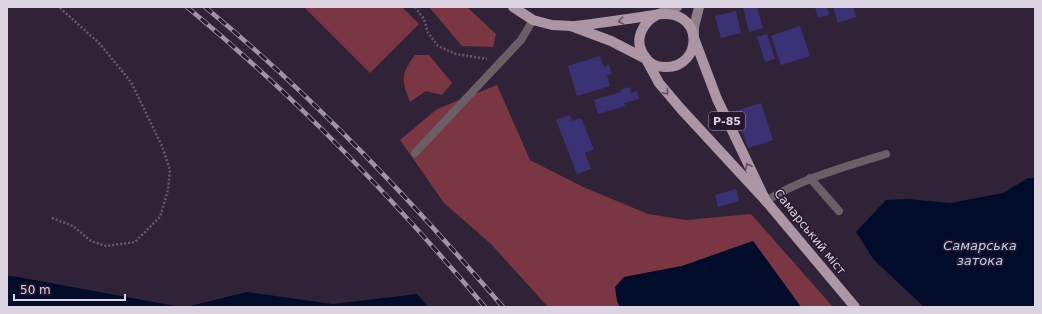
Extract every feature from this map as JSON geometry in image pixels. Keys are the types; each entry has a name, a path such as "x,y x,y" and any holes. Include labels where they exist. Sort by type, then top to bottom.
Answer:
{"main road":[{"path":"513,7 533,20 571,26 611,22 659,14"},
{"path":"677,7 650,18 644,24 640,33 639,42 641,51 659,83 676,104 766,201"},
{"path":"571,26 611,41 653,64 669,68 678,65 690,54 699,7"},
{"name":"Р-85","path":"659,14 675,14 682,18 692,30 694,38"},
{"name":"Самарський міст","path":"694,38 704,68 723,113 766,201 855,307"}],"lane":[{"path":"416,153 502,62 521,40 533,20"},
{"path":"766,201 780,192 810,178 886,154"},
{"path":"810,178 839,211"}],"path":[{"path":"52,218 73,226 91,240 106,246 135,242 160,217 168,190 170,170 162,146 131,82 100,44 59,7"},
{"path":"415,7 424,19 428,33 438,46 456,54 502,62"}],"shaded area":[{"path":"304,7 402,7 419,24 370,73"},
{"path":"429,7 467,7 496,34 493,47 462,46"},
{"path":"415,55 429,55 452,83 442,95 426,91 410,102 405,88 404,78 407,68"},
{"path":"497,85 530,160 583,187 648,214 686,220 751,214 833,307 801,307 753,241 682,266 624,277 617,301 620,307 548,307 491,244 444,203 400,140 437,109"}],"water":[{"name":"Самарська затока","path":"1028,178 1035,178 1035,307 924,307 874,260 856,232 886,200 908,199 950,203 1003,193"},
{"path":"753,241 801,307 620,307 617,301 615,287 624,277 682,266"},
{"path":"7,276 12,276 181,307 7,307"},
{"path":"247,292 333,304 417,294 428,307 186,307"}],"building":[{"path":"743,7 757,7 763,28 749,32"},
{"path":"815,7 827,7 829,15 818,18"},
{"path":"833,7 853,7 856,17 838,23"},
{"path":"736,11 741,33 721,38 715,16"},
{"path":"800,26 810,56 781,65 771,36"},
{"path":"767,34 775,59 765,62 757,37"},
{"path":"600,56 604,67 609,65 612,74 607,75 610,86 577,96 568,66"},
{"path":"630,87 631,93 637,91 639,99 624,103 625,106 598,114 594,100 621,92 620,90"},
{"path":"761,103 773,140 748,148 736,111"},
{"path":"570,115 572,121 581,118 594,149 585,153 591,169 577,174 556,120"},
{"path":"736,189 739,201 718,207 715,195"}],"railway":[{"path":"187,7 267,77 343,150 415,227 485,307"},
{"path":"205,7 245,41 323,113 397,189 503,307"}]}
